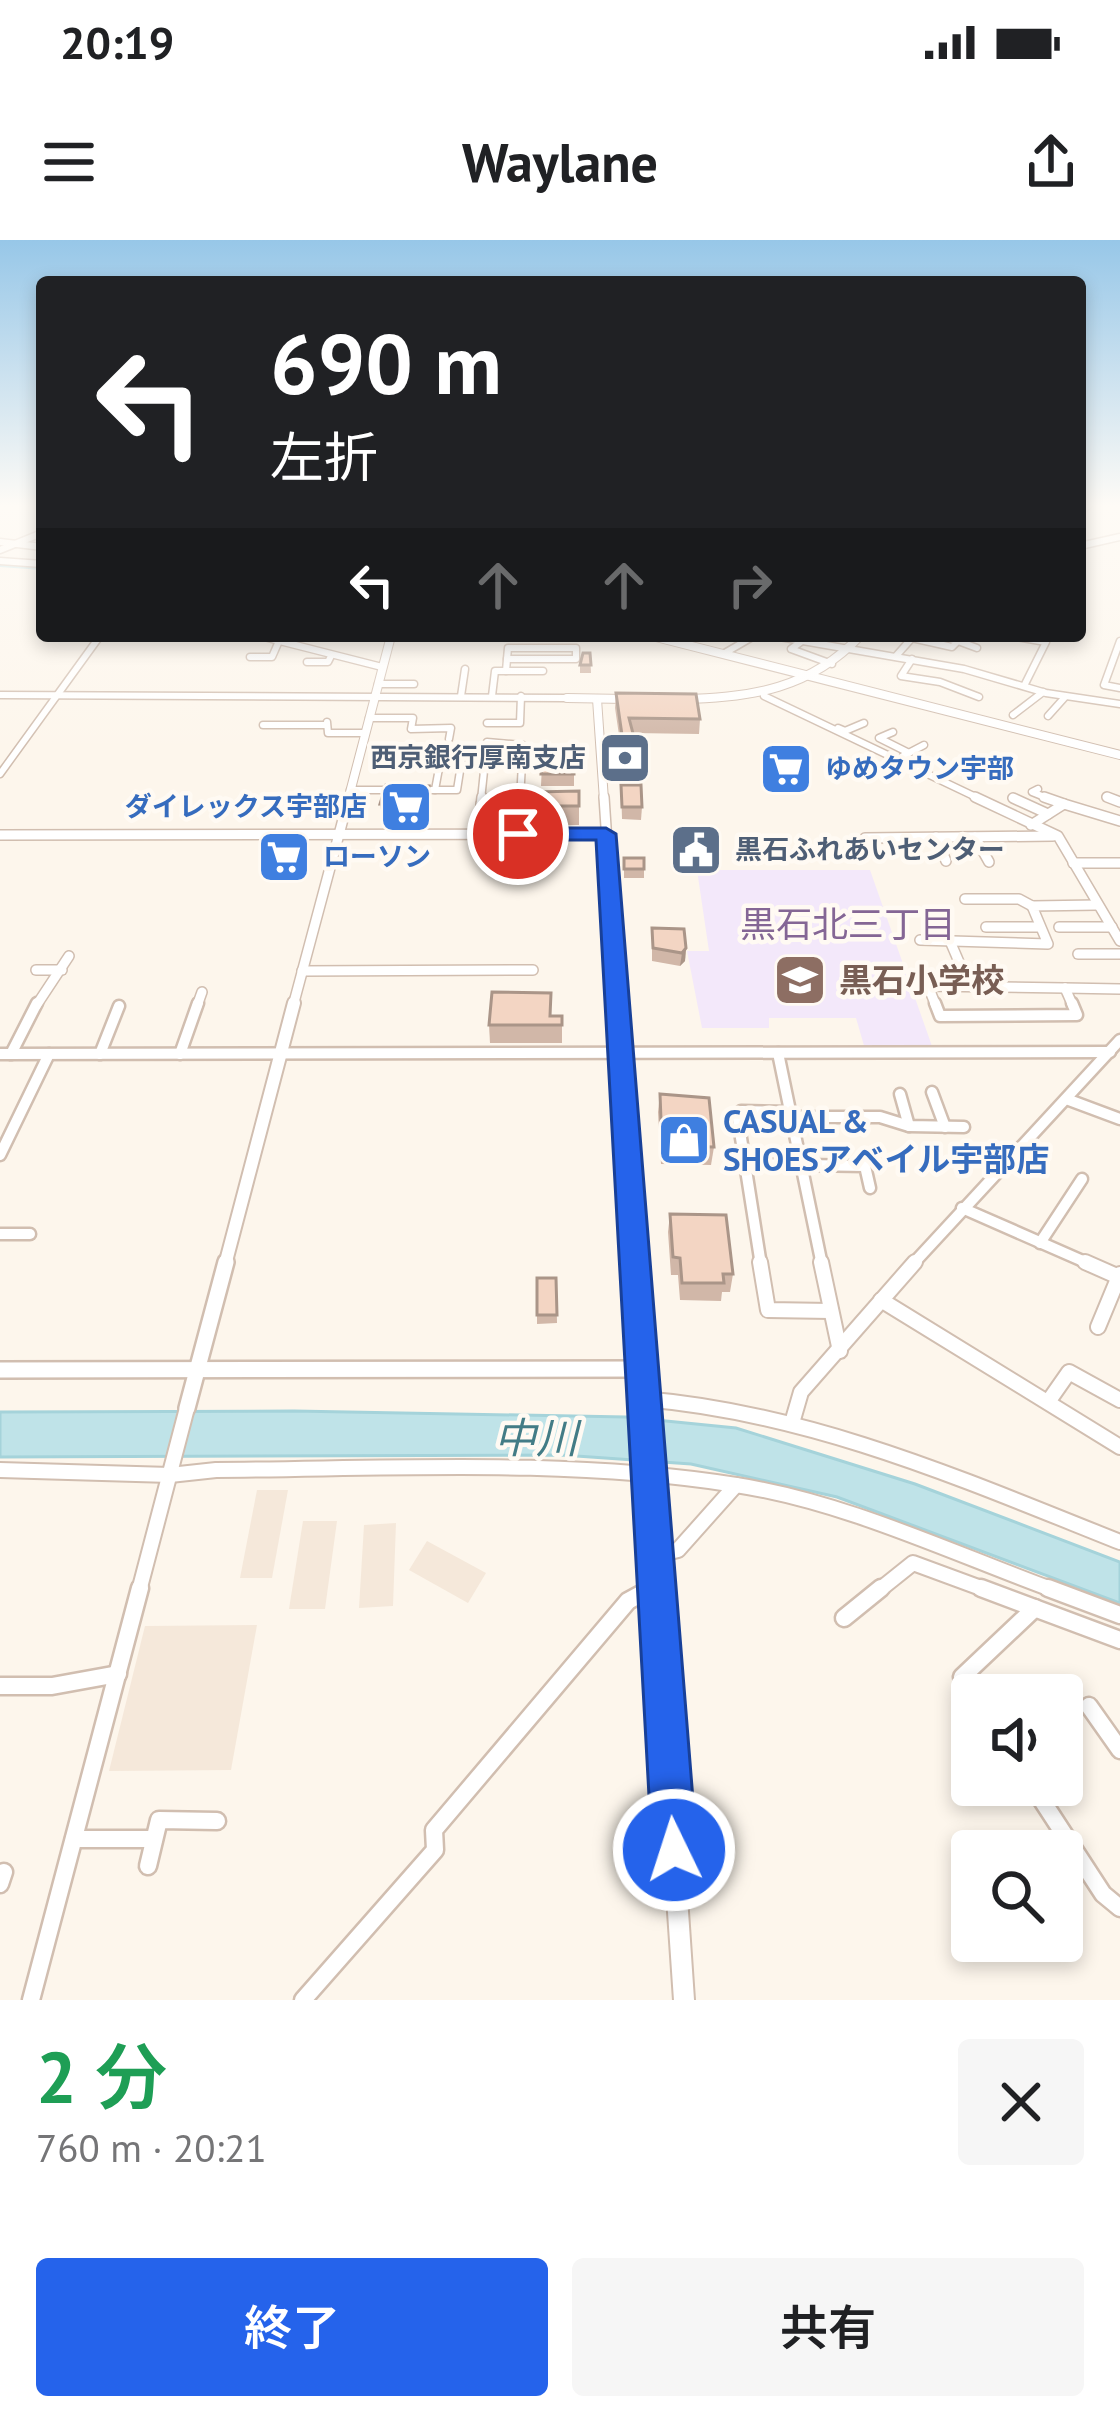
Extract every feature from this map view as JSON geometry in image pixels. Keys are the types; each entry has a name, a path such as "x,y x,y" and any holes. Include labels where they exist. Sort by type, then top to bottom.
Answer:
{"street":[{"path":"1120,641 1116,664 1105,681 1120,685"},
{"path":"0,773 96,642"},
{"path":"250,657 272,657 279,642"},
{"path":"282,642 382,667"},
{"path":"31,2000 389,642"},
{"path":"676,642 1120,755"},
{"path":"723,654 744,642"},
{"path":"801,642 791,649 832,664"},
{"path":"808,642 912,659 1065,697 1120,704"},
{"path":"677,699 764,696 832,664 855,642"},
{"path":"896,656 908,642"},
{"path":"934,642 977,648"},
{"path":"950,642 956,646"},
{"path":"1024,686 1046,642"},
{"path":"506,671 507,659 508,648 576,648 576,659 507,659"},
{"path":"307,662 328,662 331,656"},
{"path":"912,659 901,676 940,682 979,697"},
{"path":"359,673 364,662"},
{"path":"460,696 465,669"},
{"path":"492,696 495,671 543,671"},
{"path":"378,684 414,684"},
{"path":"1012,715 1042,692"},
{"path":"0,695 632,699"},
{"path":"488,723 520,723 521,696"},
{"path":"764,696 1058,836 1120,941"},
{"path":"1048,716 1065,697"},
{"path":"597,699 684,2000"},
{"path":"797,712 802,710 845,731 864,723"},
{"path":"369,718 413,718 411,730 451,728 449,739"},
{"path":"263,725 327,722 328,733 365,733"},
{"path":"893,732 879,739 909,753"},
{"path":"478,834 487,742 523,745 520,801 481,804"},
{"path":"895,760 924,746"},
{"path":"350,790 435,790 457,790 463,752 442,752 435,790"},
{"path":"1038,789 1032,792 1120,820"},
{"path":"1108,797 1120,802"},
{"path":"1013,798 1048,814"},
{"path":"1031,825 1064,804"},
{"path":"0,835 606,834"},
{"path":"865,838 1058,836"},
{"path":"936,837 946,861"},
{"path":"975,837 989,862"},
{"path":"1073,863 1120,863"},
{"path":"965,899 1097,905"},
{"path":"920,940 1051,948 1032,905"},
{"path":"986,927 1040,927"},
{"path":"1059,927 1112,927"},
{"path":"950,941 959,962"},
{"path":"1078,954 1120,954"},
{"path":"5,1054 69,956"},
{"path":"36,970 62,970"},
{"path":"302,971 533,970"},
{"path":"1065,988 1077,1015 940,1016 928,986 1065,988 1120,989"},
{"path":"180,1054 202,992"},
{"path":"100,1054 119,1006"},
{"path":"792,1423 801,1392 962,1208 1069,1100 1120,1040"},
{"path":"5,1054 1110,1052"},
{"path":"778,1053 840,1351"},
{"path":"1,1150 49,1054"},
{"path":"932,1092 945,1126"},
{"path":"899,1094 909,1126"},
{"path":"1069,1100 1120,1119"},
{"path":"0,1114 20,1114"},
{"path":"832,1311 768,1310 740,1115 880,1117 909,1126 964,1126"},
{"path":"745,1164 865,1166 870,1188"},
{"path":"1040,1243 1082,1179"},
{"path":"962,1208 1119,1281 1099,1327"},
{"path":"0,1234 30,1234"},
{"path":"880,1300 1120,1447"},
{"path":"0,1370 640,1369"},
{"path":"1048,1402 1069,1372 1120,1400"},
{"path":"642,1401 680,1400 835,1433 1120,1541"},
{"path":"0,1470 170,1475 216,1470 515,1468 646,1473 736,1485 854,1516 1120,1616"},
{"path":"654,1556 678,1550 736,1485"},
{"path":"844,1618 913,1563 1120,1640"},
{"path":"303,2000 435,1850 434,1830 628,1601 656,1586"},
{"path":"965,1674 1035,1608"},
{"path":"0,1686 52,1686 118,1674"},
{"path":"1089,1706 1120,1750"},
{"path":"1046,1806 1103,1894 1120,1908"},
{"path":"148,1866 158,1820 217,1821"},
{"path":"74,1839 154,1839"}],"shaded area":[{"name":"黒石小学校","path":"697,870 870,870 933,1049 865,1049 856,1018 769,1018 769,1028 702,1028 687,951 709,951"},
{"path":"257,1490 288,1490 272,1578 240,1578"},
{"path":"303,1521 337,1521 325,1609 289,1609"},
{"path":"396,1523 393,1606 359,1608 364,1525"},
{"path":"427,1541 486,1573 468,1603 409,1570"},
{"path":"257,1625 231,1770 109,1771 145,1626"}],"water":[{"name":"中川","path":"0,1412 626,1417 736,1428 915,1484 1120,1562 1120,1603 837,1497 691,1464 562,1455 0,1457"}],"building":[{"path":"583,653 590,653 591,665 580,665"},
{"path":"616,693 696,694 700,719 629,718 637,749 617,749 616,735 622,735"},
{"path":"542,764 574,765 574,774 541,774"},
{"path":"386,785 429,786 425,805 380,804"},
{"path":"621,785 641,785 642,807 622,807"},
{"path":"579,791 579,806 534,806 535,792"},
{"path":"683,830 710,830 712,845 685,845"},
{"path":"270,844 297,844 294,852 267,852"},
{"path":"624,858 644,858 644,869 624,869"},
{"path":"652,928 684,929 686,948 682,953 653,948"},
{"path":"492,992 551,993 550,1016 562,1016 562,1025 489,1025"},
{"path":"660,1094 709,1098 714,1147 662,1146"},
{"path":"670,1214 726,1215 733,1274 723,1274 724,1283 682,1283 680,1258 673,1257"},
{"path":"537,1278 556,1278 557,1315 537,1315"}],"place":[{"name":"西京銀行厚南支店","path":"625,758"},
{"name":"ゆめタウン宇部","path":"786,769"},
{"name":"ダイレックス宇部店","path":"406,807"},
{"name":"黒石ふれあいセンター","path":"696,850"},
{"name":"ローソン","path":"284,857"},
{"name":"黒石小学校","path":"800,980"},
{"name":"CASUAL & SHOESアベイル宇部店","path":"684,1140"}],"district":[{"name":"黒石北三丁目","path":"848,924"}],"route":[{"path":"518,834 606,834 674,1850"}]}
